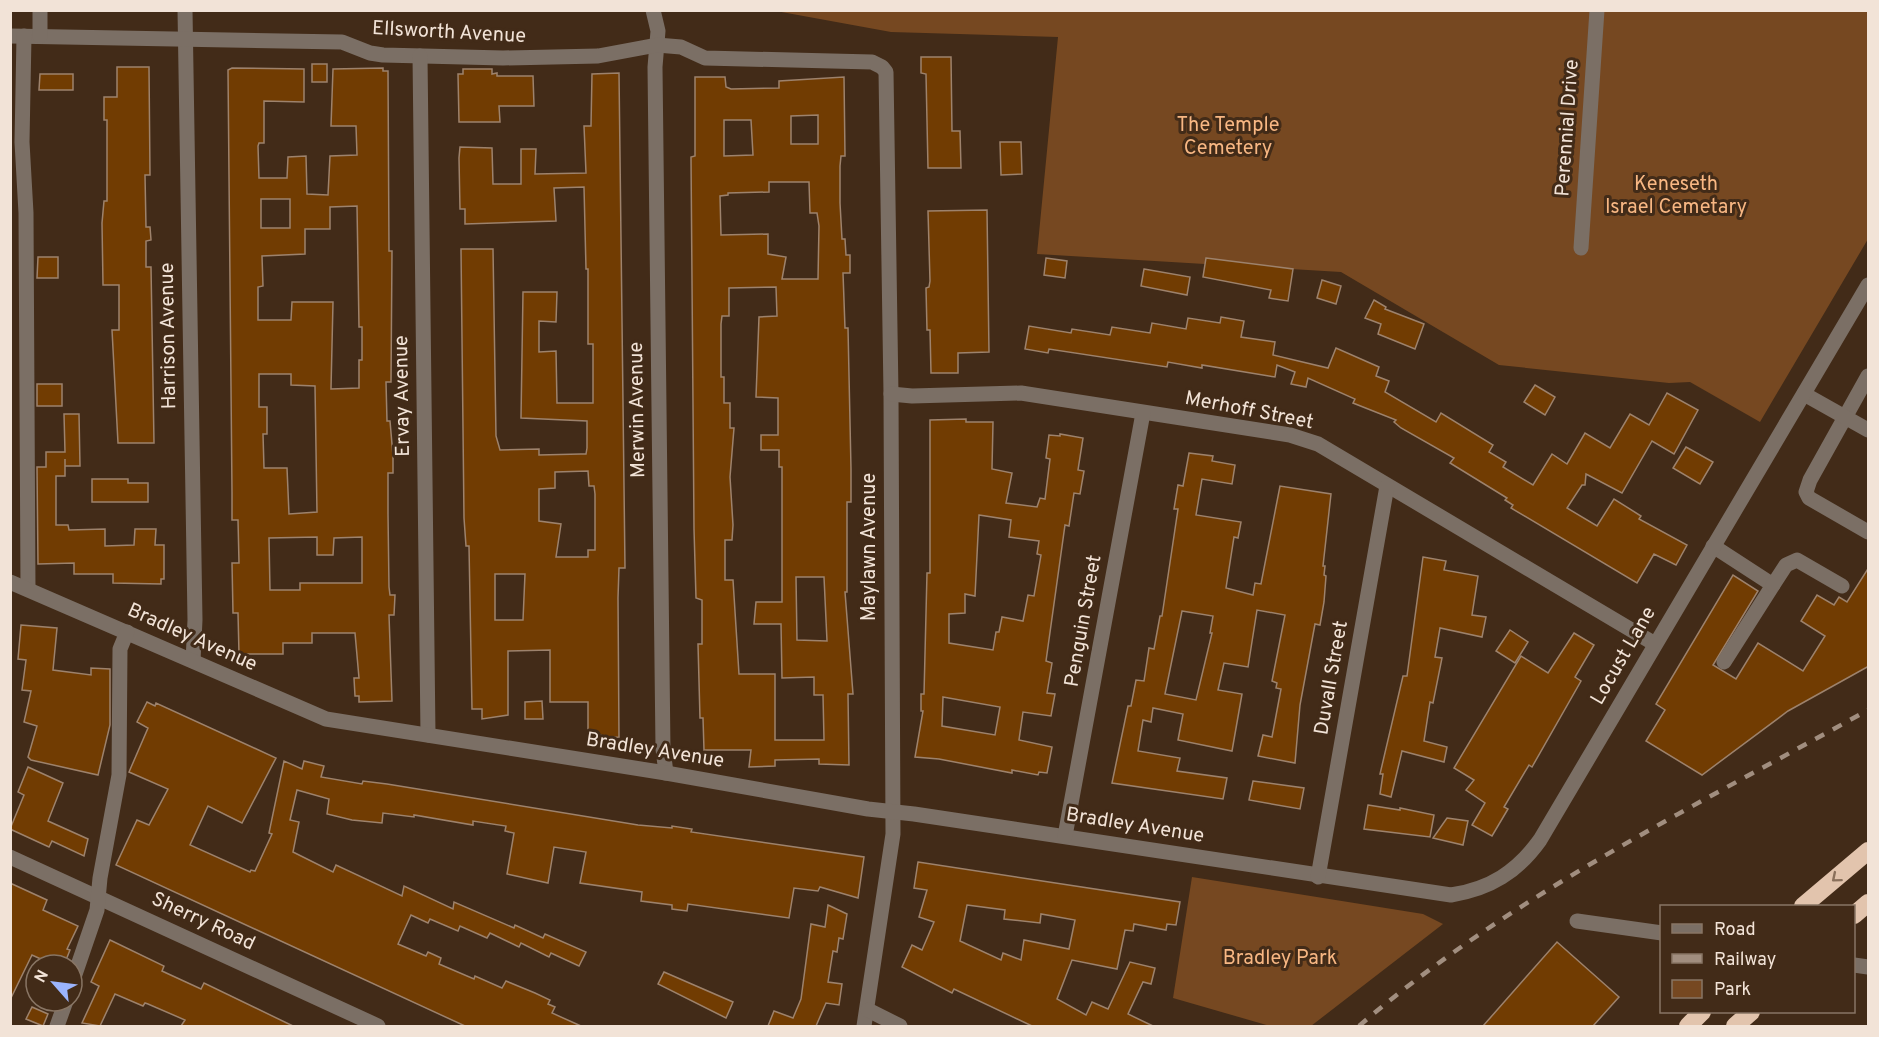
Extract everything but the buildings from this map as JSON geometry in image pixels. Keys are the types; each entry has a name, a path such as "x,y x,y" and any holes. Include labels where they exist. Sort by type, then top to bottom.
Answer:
{"highway":[{"path":"1804,905 1869,851"},
{"path":"1855,914 1869,903"},
{"path":"1688,1026 1700,1013"},
{"path":"1735,1026 1749,1013"}],"street":[{"path":"40,10 40,36"},
{"name":"Harrison Avenue","path":"185,10 195,608 193,661"},
{"name":"Merwin Avenue","path":"653,10 657,45 655,67 663,749 666,773"},
{"name":"Perennial Drive","path":"1581,248 1597,10"},
{"path":"17,36 26,213 27,589"},
{"name":"Ellsworth Avenue","path":"17,36 342,42 370,53 420,56 598,56 657,45 681,48 705,58 872,62 882,67"},
{"name":"Ervay Avenue","path":"420,56 428,735"},
{"name":"Maylawn Avenue","path":"864,1026 893,834 891,394 886,72 882,67"},
{"name":"Locust Lane","path":"1318,877 1451,895 1473,891 1501,878 1522,861 1540,840 1654,644 1869,285"},
{"path":"1869,376 1810,480 1806,492 1809,498 1869,532"},
{"name":"Merhoff Street","path":"891,394 912,396 1021,393 1290,435 1317,444 1654,644"},
{"path":"1804,394 1869,430"},
{"name":"Penguin Street","path":"1065,836 1143,413"},
{"name":"Duvall Street","path":"1318,877 1387,486"},
{"path":"1713,546 1773,585"},
{"path":"1724,662 1786,565 1797,560 1842,586"},
{"name":"Bradley Avenue","path":"10,582 326,718 893,812 1065,836 1318,877"},
{"path":"83,953 98,910 98,897 119,775 120,649 128,632"},
{"name":"Sherry Road","path":"10,857 378,1026"},
{"path":"1577,921 1660,933"},
{"path":"868,1010 900,1026"}],"green space":[{"name":"Keneseth Israel Cemetary","path":"776,11 1868,11 1868,239 1760,422 1690,382 1669,383 1499,365 1341,272 1037,254 1058,37 891,32"},
{"name":"Bradley Park","path":"1192,877 1423,914 1443,924 1311,1026 1270,1026 1173,998"}],"railway":[{"path":"1359,1026 1417,979 1478,935 1541,894 1670,818 1868,710"}],"park label":[{"name":"The Temple Cemetery","path":"1228,138"}]}
